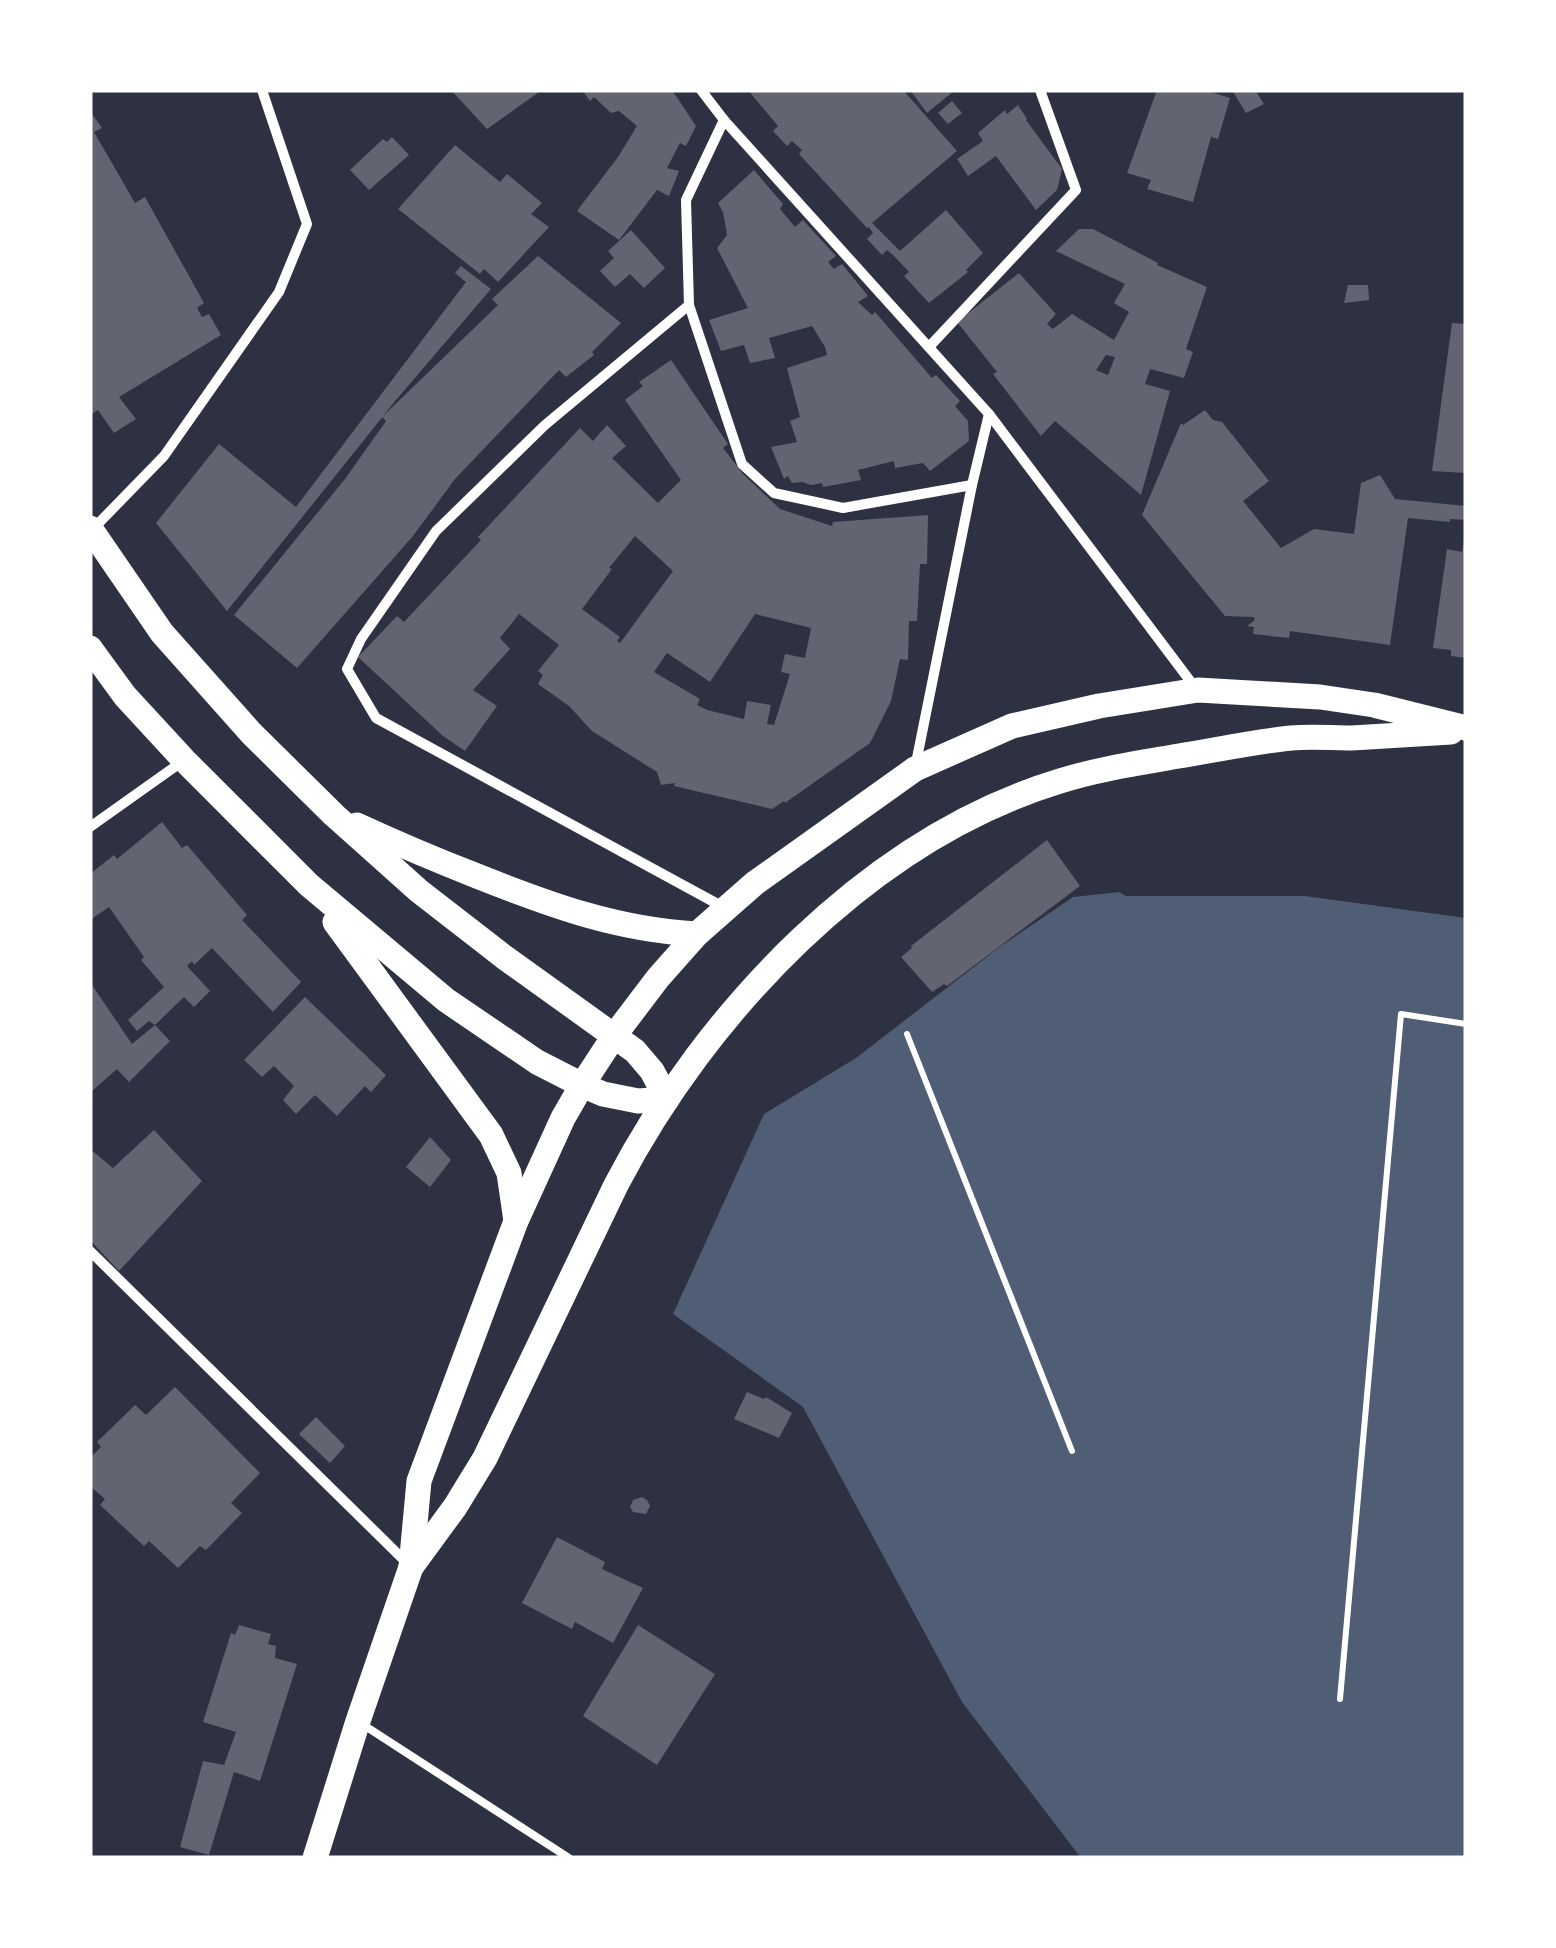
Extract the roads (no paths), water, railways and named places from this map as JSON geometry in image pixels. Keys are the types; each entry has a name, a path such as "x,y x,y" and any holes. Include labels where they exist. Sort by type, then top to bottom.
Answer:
{"main road":[{"path":"91,529 162,634 334,815 504,957 635,1051 668,1099"},
{"path":"90,648 126,696 184,760 309,885 446,1000 537,1062 582,1085 622,1099 668,1099"},
{"path":"315,1858 411,1567 420,1481 516,1221 562,1118 582,1085 658,978 698,934 755,883 915,769 1012,726 1099,706 1198,690 1320,697 1374,705 1466,730"},
{"path":"411,1567 455,1507 484,1458 616,1185 636,1146 668,1099 720,1024 798,940 900,858 971,815 1059,781 1108,769 1293,738 1466,730"},
{"path":"334,815 544,902 616,924 698,934"},
{"path":"309,885 491,1136 509,1173 516,1221"}],"street":[{"path":"91,529 164,456 279,292 307,224 262,90"},
{"path":"701,90 988,414 1198,690"},
{"path":"929,347 1076,190 1040,90"},
{"path":"724,120 686,200 689,305 742,464 774,494 843,508 972,485"},
{"path":"689,305 546,425 436,531 361,639 347,669 376,718 725,908"},
{"path":"915,769 988,414"},
{"path":"90,827 184,760"},
{"path":"90,1251 411,1567"}],"lane":[{"path":"358,1721 568,1858"}],"water":[{"path":"1119,892 1126,896 1305,896 1466,918 1466,1858 1081,1858 962,1702 803,1407 673,1314 764,1114 856,1058 1001,946 1073,897"}]}
